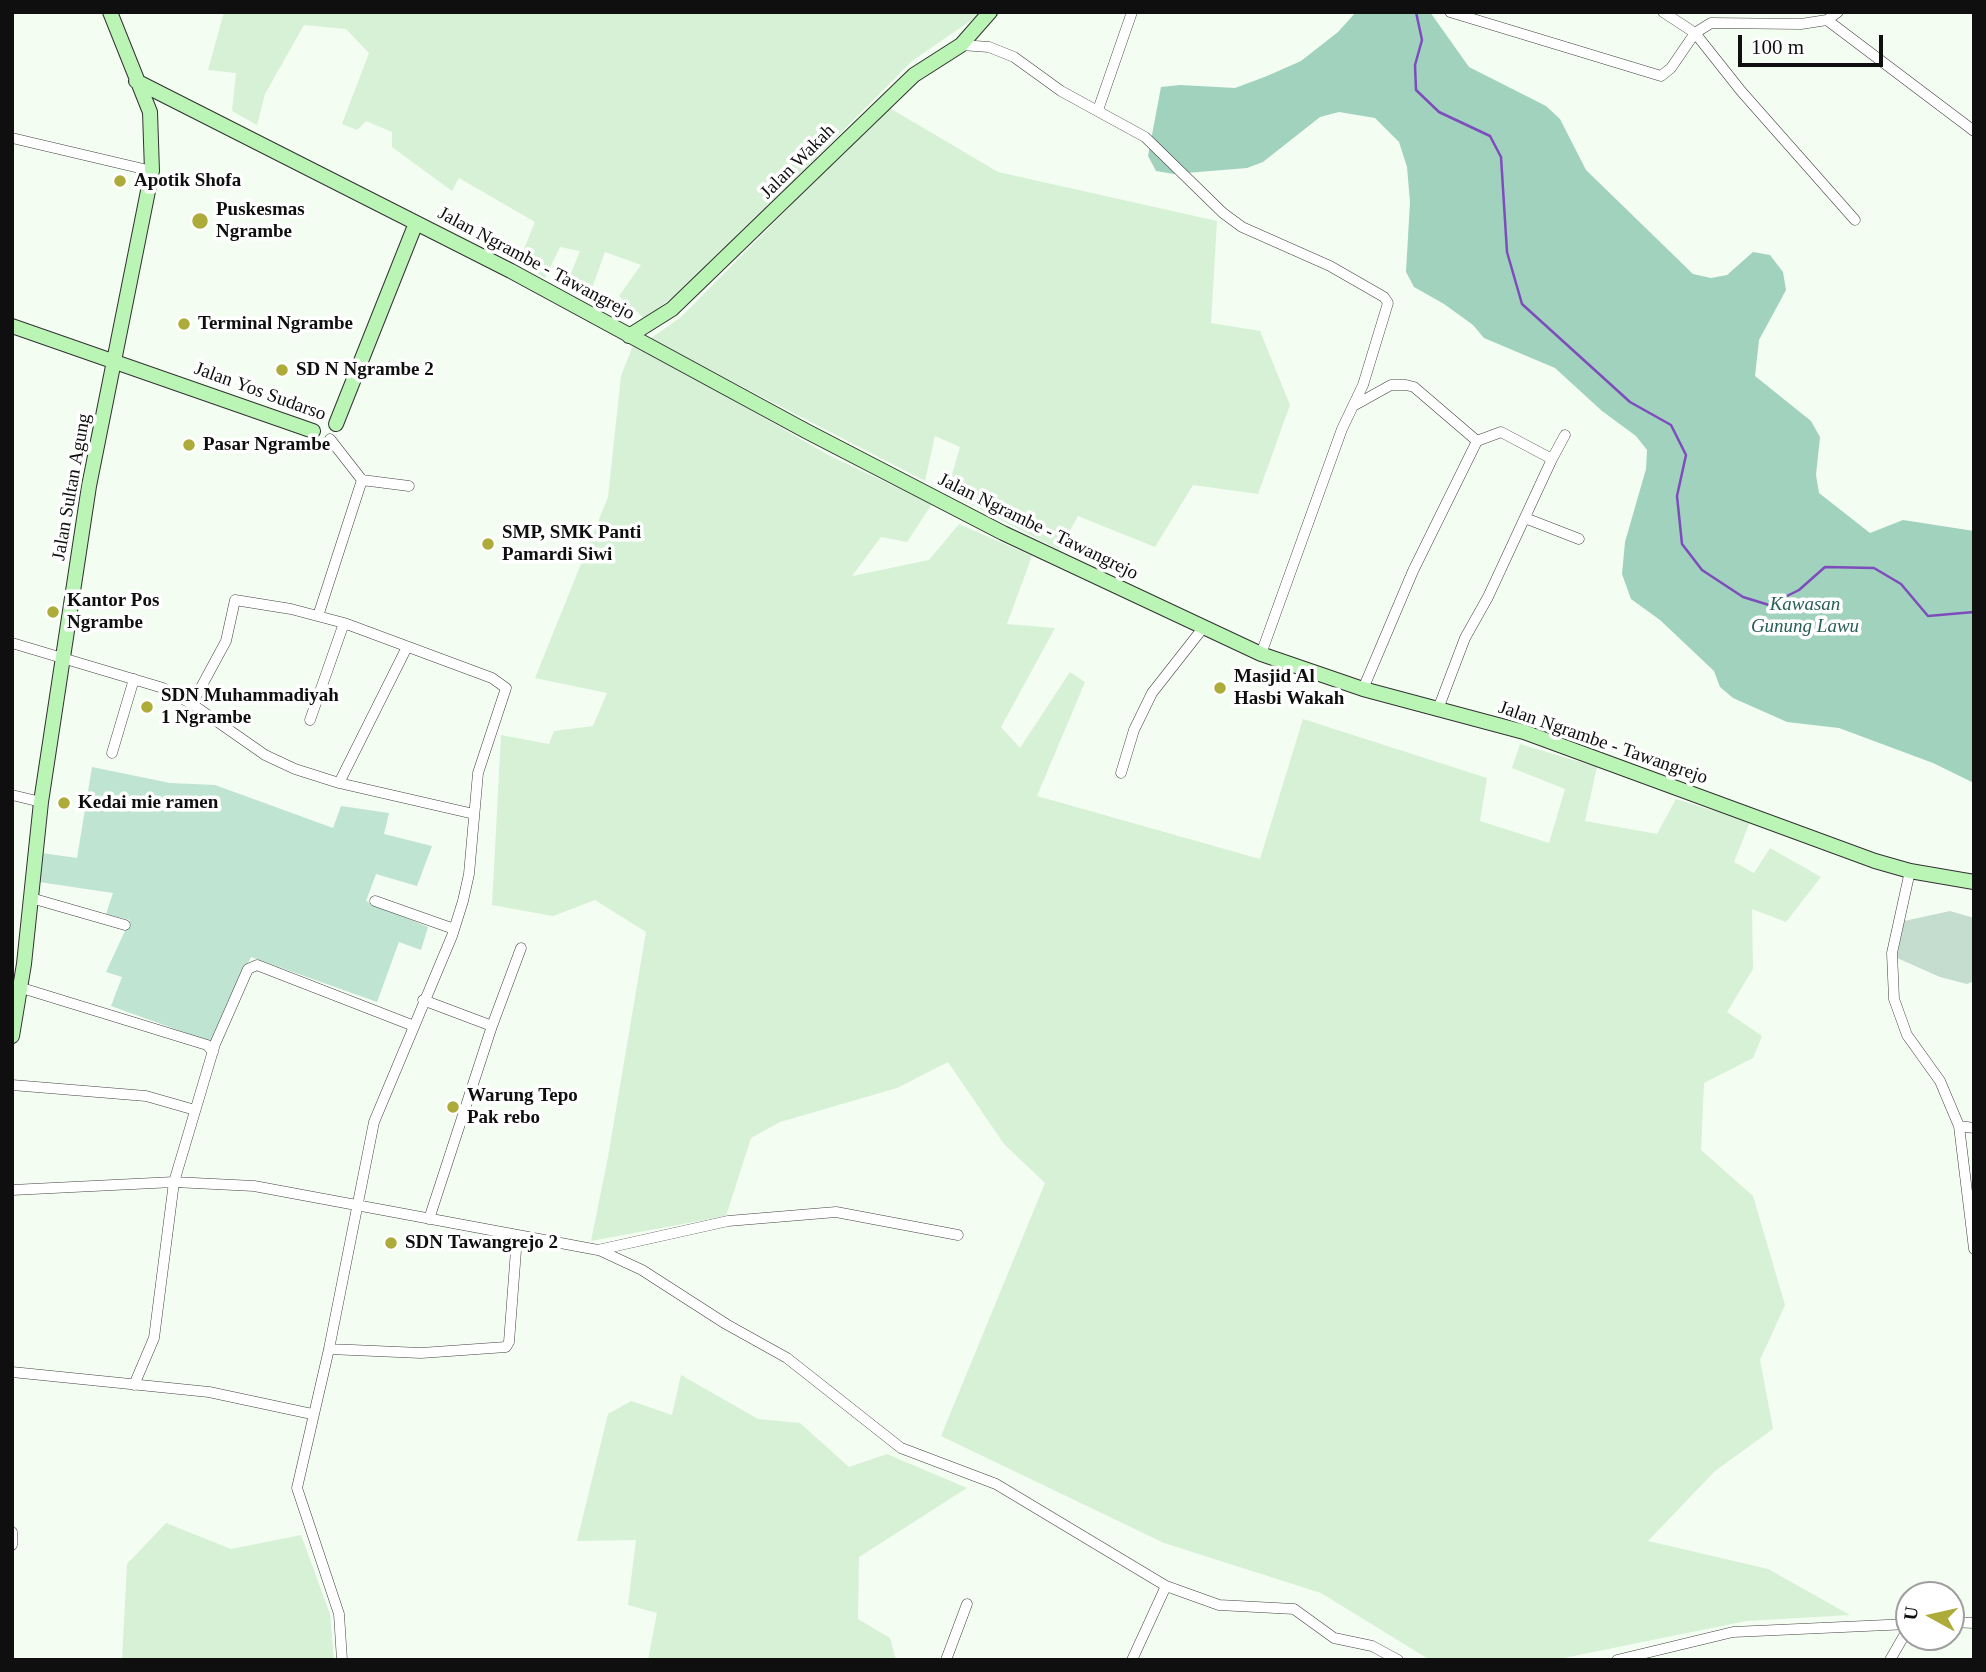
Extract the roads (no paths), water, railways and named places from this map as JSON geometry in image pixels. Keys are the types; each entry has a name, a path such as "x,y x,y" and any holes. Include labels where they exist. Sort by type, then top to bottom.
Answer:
{"main road":[{"name":"Jalan Sultan Agung","path":"12,1036 41,802 89,486 147,206 152,170 150,112 110,12"},
{"name":"Jalan Wakah","path":"629,335 672,309 914,75 961,45 990,12"},
{"name":"Jalan Ngrambe - Tawangrejo","path":"136,81 416,223 1003,533 1261,654 1363,689 1524,732 1816,841 1910,871 1974,882"},
{"name":"Jalan Yos Sudarso","path":"336,424 416,223"},
{"name":"Jalan Yos Sudarso","path":"12,326 313,431"}],"street":[{"path":"1098,110 1132,12"},
{"path":"1450,12 1654,75 1667,73 1695,33 1711,23 1801,24 1827,20 1838,12"},
{"path":"1663,12 1695,33 1741,91 1855,220"},
{"path":"1827,20 1974,131"},
{"path":"961,45 989,47 1014,57 1061,91 1145,137 1223,213 1242,227 1329,266 1387,300 1388,311 1354,406 1342,429 1261,654"},
{"path":"12,138 152,170"},
{"path":"1354,406 1391,385 1414,387 1477,441"},
{"name":"Jalan Yos Sudarso","path":"313,431 330,439 336,424"},
{"path":"1363,689 1413,571 1477,441 1501,432 1552,459"},
{"path":"1438,709 1465,638 1565,435"},
{"path":"330,439 362,480 410,486"},
{"path":"318,616 362,480"},
{"path":"1525,518 1578,540"},
{"path":"192,704 226,641 235,600 344,623 492,678 506,688 478,773 469,874 454,929 374,1122 329,1349 296,1488 339,1614 342,1660"},
{"path":"310,720 344,623"},
{"path":"1121,773 1134,730 1152,692 1203,628"},
{"path":"12,643 163,688 192,704 265,755 339,783 474,814"},
{"path":"339,783 407,647"},
{"path":"112,753 134,679"},
{"path":"12,795 41,802"},
{"path":"1910,871 1892,953 1894,999 1907,1035 1940,1081 1959,1126 1974,1249"},
{"path":"31,898 125,925"},
{"path":"375,901 454,929"},
{"path":"429,1219 492,1026 522,948"},
{"path":"134,1385 154,1338 174,1182 213,1052 248,969 257,965 414,1026"},
{"path":"17,986 207,1045 213,1052"},
{"path":"423,1000 492,1026"},
{"path":"12,1085 146,1096 195,1110"},
{"path":"1959,1126 1974,1128"},
{"path":"12,1190 174,1182 254,1186 598,1250 642,1270 726,1324 788,1358 901,1448 996,1484 1166,1586 1219,1605 1294,1609 1334,1639 1372,1646 1398,1660"},
{"path":"598,1250 728,1221 836,1213 958,1236"},
{"path":"329,1349 421,1353 506,1348 509,1342 517,1237"},
{"path":"12,1372 241,1397 312,1414"},
{"path":"12,1532 12,1545"},
{"path":"1132,1660 1166,1586"},
{"path":"946,1660 967,1604"},
{"path":"1617,1660 1733,1632 1895,1626"}],"waterway":[{"path":"1416,12 1422,40 1415,65 1416,90 1439,112 1490,136 1501,157 1507,252 1522,304 1630,402 1671,425 1686,455 1677,496 1682,544 1702,570 1743,597 1769,605 1799,590 1825,567 1874,568 1901,584 1928,616 1974,612"}],"place":[{"name":"Apotik Shofa","path":"120,181"},
{"name":"Puskesmas Ngrambe","path":"200,221"},
{"name":"Terminal Ngrambe","path":"184,324"},
{"name":"SD N Ngrambe 2","path":"282,370"},
{"name":"Pasar Ngrambe","path":"189,445"},
{"name":"SMP, SMK Panti Pamardi Siwi","path":"488,544"},
{"name":"Kantor Pos Ngrambe","path":"53,612"},
{"name":"Masjid Al Hasbi Wakah","path":"1220,688"},
{"name":"SDN Muhammadiyah 1 Ngrambe","path":"147,707"},
{"name":"Kedai mie ramen","path":"64,803"},
{"name":"Warung Tepo Pak rebo","path":"453,1107"},
{"name":"SDN Tawangrejo 2","path":"391,1243"}],"park label":[{"name":"Kawasan Gunung Lawu","path":"1805,616"}]}
